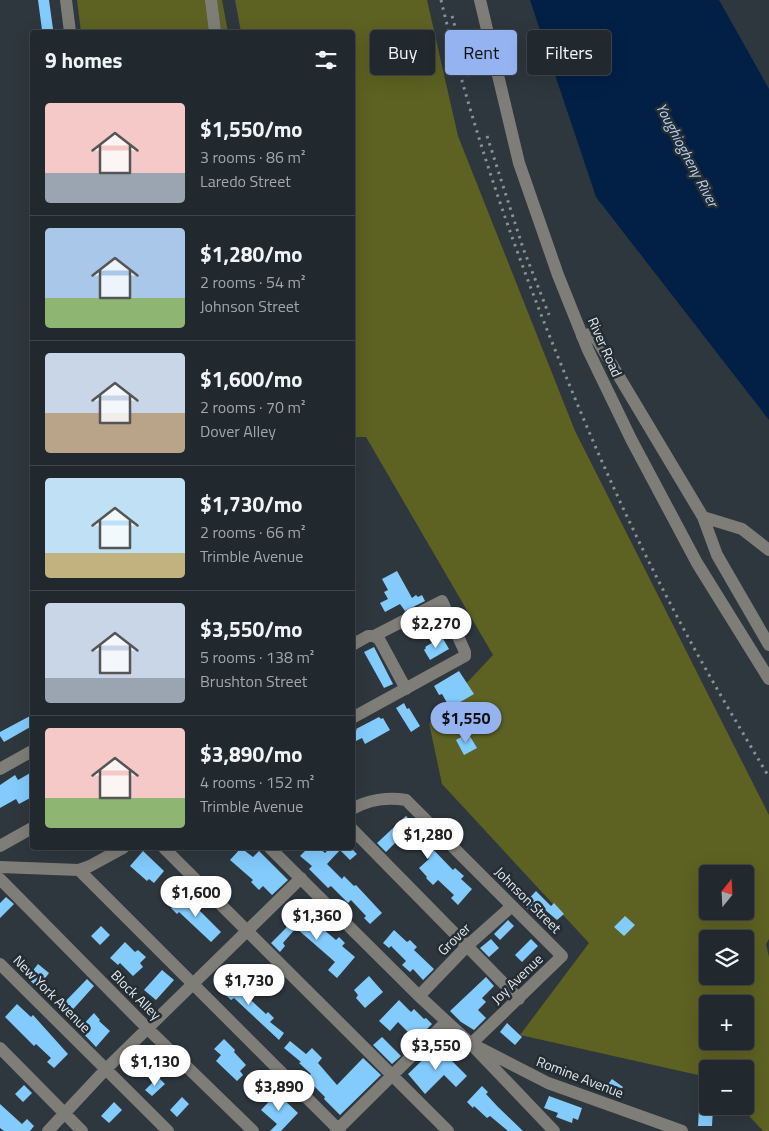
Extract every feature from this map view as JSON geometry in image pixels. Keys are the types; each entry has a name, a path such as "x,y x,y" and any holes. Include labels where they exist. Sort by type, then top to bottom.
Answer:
{"street":[{"path":"66,0 70,30"},
{"path":"211,0 215,30"},
{"name":"River Road","path":"480,0 520,163 558,276 582,336 631,439 688,546 769,678"},
{"path":"582,336 593,333 703,517 717,555 769,645"},
{"path":"703,517 742,529 769,550"},
{"path":"355,716 464,656 463,645 442,601 374,636"},
{"path":"355,643 368,636 380,639 406,688"},
{"path":"0,768 30,752"},
{"name":"Johnson Street","path":"355,808 378,800 394,798 406,800 562,956"},
{"path":"0,846 30,829"},
{"path":"355,832 519,999"},
{"path":"0,867 79,870 119,850"},
{"path":"166,850 448,1131"},
{"name":"Romine Avenue","path":"272,850 446,1022 471,1044 554,1131"},
{"path":"79,870 338,1130 446,1022"},
{"path":"48,1131 106,1069 192,983 301,878"},
{"name":"Block Alley","path":"0,879 147,1028 253,1131"},
{"name":"Grover","path":"420,996 467,946 512,906"},
{"name":"Joy Avenue","path":"471,1044 562,956"},
{"name":"New York Avenue","path":"0,964 168,1131"},
{"name":"Romine Avenue","path":"471,1044 548,1083 682,1131"},
{"path":"0,1048 82,1131"}],"green space":[{"path":"77,0 222,0 228,30 81,30"},
{"path":"235,0 427,0 434,30 370,30 370,75 435,75 435,35 458,136 575,431 769,815 769,939 766,944 769,957 769,1131 763,1131 748,1115 754,1115 754,1060 699,1060 699,1075 520,1035 589,943 442,784 429,723 493,655 366,437 355,437 355,30 241,30"}],"water":[{"name":"Youghiogheny River","path":"530,0 719,0 769,89 769,420 596,197 555,75 611,75 611,30 540,30"}],"building":[{"path":"38,0 49,0 53,29 42,30"},
{"path":"397,571 412,598 416,595 418,597 422,595 425,601 405,611 400,604 385,612 380,603 388,599 384,592 388,590 382,579"},
{"path":"442,637 449,649 430,660 424,650 425,647"},
{"path":"374,647 393,684 384,688 364,652"},
{"path":"459,671 474,694 450,708 442,694 439,695 434,686"},
{"path":"404,703 420,726 411,732 396,708"},
{"path":"30,716 30,727 4,742 0,732"},
{"path":"379,717 383,718 390,730 365,744 362,738 355,742 356,729"},
{"path":"468,733 477,748 464,755 456,740"},
{"path":"30,773 30,798 19,804 16,799 0,808 0,785 15,775 18,780"},
{"path":"406,816 427,839 425,841 453,870 455,868 464,876 461,879 472,889 458,905 451,898 454,895 438,880 433,885 419,868 429,859 414,842 411,845 403,835 386,852 377,843"},
{"path":"239,850 244,850 253,857 259,851 288,880 272,895 263,886 259,890 251,882 253,880 230,860"},
{"path":"306,850 321,850 325,853 328,850 340,850 327,864 342,879 344,876 354,886 356,885 382,913 370,924 364,918 366,916 351,900 348,903 331,886 328,888 309,869 312,866 300,856"},
{"path":"340,850 353,850 357,854 350,860"},
{"path":"143,851 164,871 154,883 149,879 147,881 130,866"},
{"path":"536,891 551,906 554,903 564,914 557,920 538,904 531,912 523,905"},
{"path":"184,895 221,932 211,942 179,912 177,914 171,908"},
{"path":"6,897 14,904 0,918 0,903"},
{"path":"298,908 336,940 339,937 345,943 342,946 355,957 337,978 328,970 335,962 296,928 283,943 285,946 280,952 271,943 286,928 289,922 287,920"},
{"path":"625,916 635,925 624,936 614,927"},
{"path":"508,920 514,926 500,940 494,934"},
{"path":"101,926 110,935 100,945 91,936"},
{"path":"394,930 407,942 410,940 417,947 414,950 434,969 423,980 413,969 410,972 402,965 406,961 391,946 389,948 383,943"},
{"path":"491,939 499,948 489,957 480,948"},
{"path":"531,939 538,946 522,962 515,955"},
{"path":"125,942 135,952 138,950 146,957 140,963 143,967 133,976 120,963 118,965 110,958"},
{"path":"38,964 49,973 43,981 39,978 34,984 27,978"},
{"path":"162,970 174,980 156,1000 144,990"},
{"path":"229,976 242,989 241,991 266,1014 268,1012 274,1018 270,1022 284,1033 279,1040 234,998 231,1000 218,987"},
{"path":"369,976 383,992 365,1008 356,998 358,995 354,990"},
{"path":"486,977 494,986 482,998 486,1002 478,1010 486,1018 474,1030 461,1022 450,1011"},
{"path":"87,979 94,986 67,1016 59,1008"},
{"path":"399,1000 411,1012 414,1009 432,1024 413,1043 407,1037 410,1034 398,1022 390,1031 379,1021"},
{"path":"17,1004 31,1017 33,1015 68,1054 54,1068 47,1062 51,1058 36,1044 34,1046 5,1017"},
{"path":"94,1013 99,1021 110,1031 96,1047 79,1029"},
{"path":"507,1023 522,1037 515,1045 500,1032"},
{"path":"382,1037 401,1056 392,1064 373,1045"},
{"path":"224,1039 246,1065 240,1071 243,1075 237,1081 216,1061 221,1055 214,1049"},
{"path":"290,1041 306,1054 312,1048 322,1058 318,1063 337,1085 363,1058 381,1075 340,1115 313,1085 311,1088 304,1081 311,1074 299,1063 301,1062 284,1048"},
{"path":"437,1046 467,1076 456,1087 444,1075 425,1094 408,1074"},
{"path":"158,1077 165,1084 152,1096 145,1090"},
{"path":"612,1079 623,1087 615,1098 603,1091"},
{"path":"24,1085 32,1093 23,1102 15,1094"},
{"path":"482,1086 488,1092 486,1094 523,1131 508,1131 490,1116 487,1118 467,1102"},
{"path":"277,1093 298,1113 281,1131 270,1131 277,1124 261,1110"},
{"path":"549,1096 582,1108 578,1120 573,1118 572,1123 556,1117 558,1113 544,1108"},
{"path":"182,1097 189,1104 177,1117 170,1110"},
{"path":"114,1102 122,1110 109,1123 101,1116"},
{"path":"0,1104 22,1124 27,1119 34,1126 30,1131 4,1131 0,1128"},
{"path":"699,1108 699,1115 713,1115 712,1126 698,1126"}],"railway":[{"path":"441,0 453,49 496,192 548,333 579,407 616,493 656,576 706,669 769,777"},
{"path":"452,16 469,76"},
{"path":"487,136 523,248 549,315"}]}
